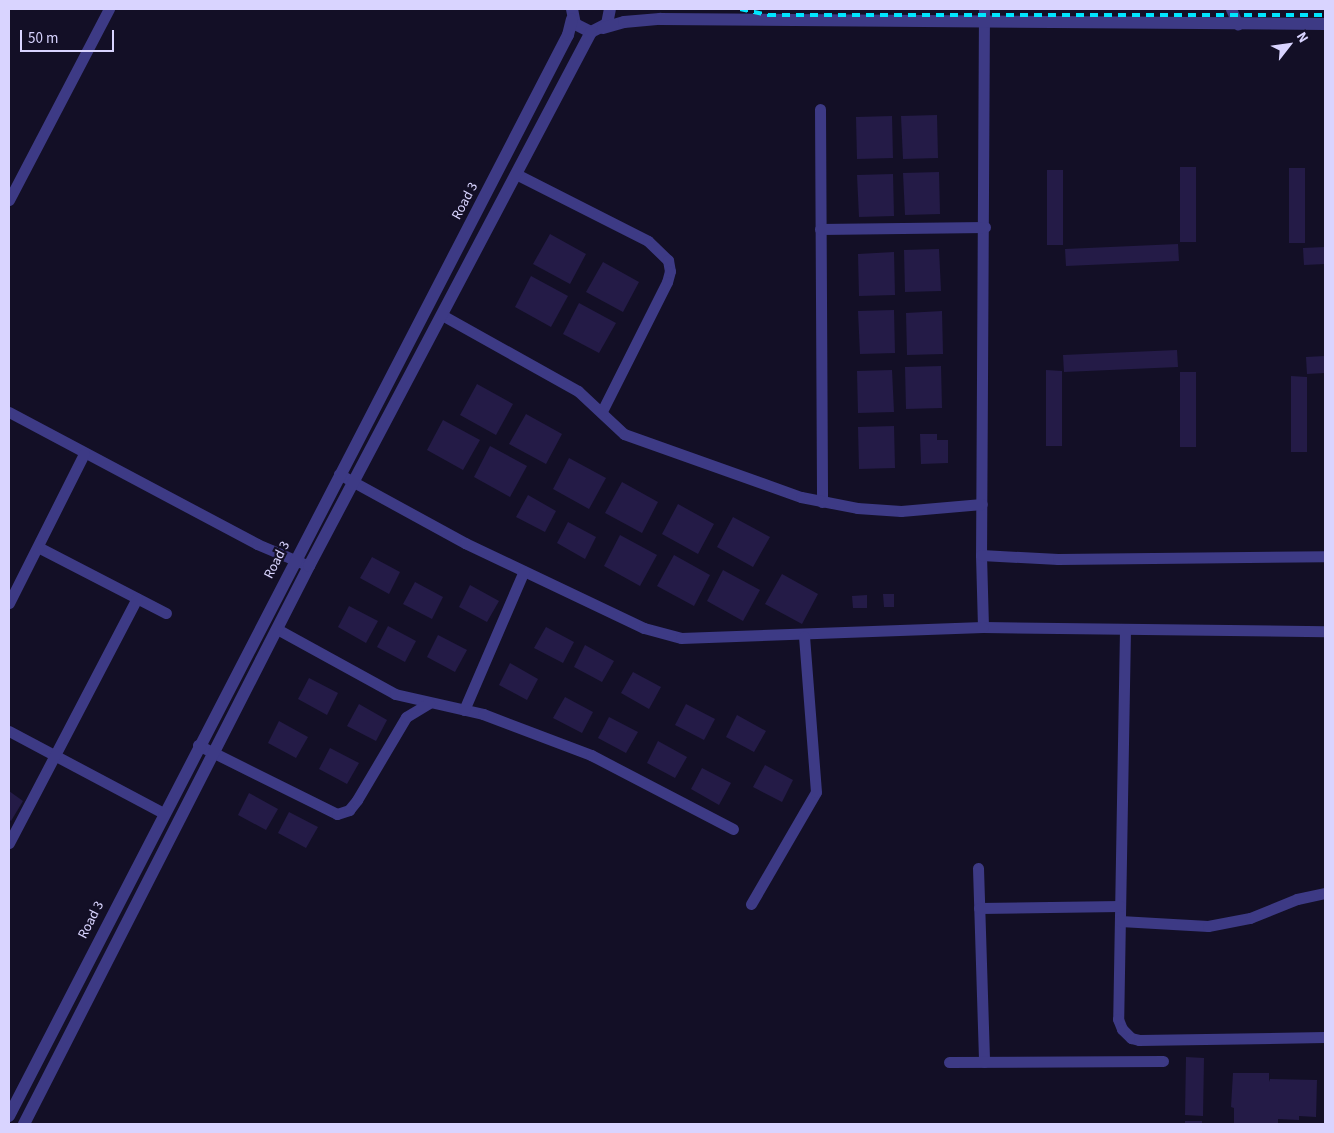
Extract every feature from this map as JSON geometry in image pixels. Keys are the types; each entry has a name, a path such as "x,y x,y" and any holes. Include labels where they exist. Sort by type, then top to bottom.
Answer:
{"street":[{"path":"9,200 109,9"},
{"path":"24,1124 353,482 516,174 597,30 610,19 610,9"},
{"path":"1231,9 1238,25"},
{"path":"572,14 580,29 597,30 624,22 660,19 984,14 1238,25 1325,24"},
{"name":"Road 3","path":"9,1116 198,745 568,35 572,14"},
{"path":"984,14 985,227 981,554 984,627"},
{"path":"820,109 822,502"},
{"path":"516,174 648,241 668,260 670,271 667,282 602,411"},
{"path":"820,229 985,227"},
{"path":"442,314 578,391 602,411 624,434 822,502 901,511 982,504"},
{"path":"9,412 84,454 257,544 309,566"},
{"path":"9,603 84,454"},
{"path":"339,474 524,571 644,628 681,638 804,636 984,627 1325,631"},
{"path":"38,547 166,613"},
{"path":"981,554 1058,559 1325,556"},
{"path":"464,710 524,571"},
{"path":"9,843 137,598"},
{"path":"1125,628 1118,1019 1126,1035 1139,1040 1210,1044 1325,1037"},
{"path":"277,630 395,694 498,718 592,755 733,829"},
{"path":"751,904 816,792 804,636"},
{"path":"198,745 337,814 349,810 357,800 402,722 415,710 430,703"},
{"path":"9,731 163,813"},
{"path":"978,868 984,1062"},
{"path":"1120,920 1208,926 1250,918 1297,899 1325,893"},
{"path":"979,908 1120,906"},
{"path":"949,1062 1163,1061"}],"building":[{"path":"937,115 938,158 903,159 901,116"},
{"path":"892,116 893,158 857,159 856,117"},
{"path":"1180,167 1196,167 1196,242 1180,242"},
{"path":"1289,168 1305,168 1305,243 1289,243"},
{"path":"1047,170 1063,170 1063,245 1047,245"},
{"path":"939,172 940,214 905,215 903,173"},
{"path":"893,174 894,216 859,217 857,175"},
{"path":"550,234 586,254 570,284 533,264"},
{"path":"1178,244 1179,261 1066,266 1065,249"},
{"path":"1325,247 1325,264 1304,265 1303,248"},
{"path":"939,249 941,291 905,292 904,250"},
{"path":"894,252 895,295 859,296 858,254"},
{"path":"603,262 639,282 623,312 586,292"},
{"path":"531,276 568,296 551,327 515,307"},
{"path":"579,303 616,323 599,353 563,334"},
{"path":"894,310 895,353 860,354 858,311"},
{"path":"942,311 943,354 907,355 906,313"},
{"path":"1177,350 1178,367 1064,372 1063,355"},
{"path":"1325,356 1325,373 1307,374 1306,357"},
{"path":"941,366 942,408 906,409 905,367"},
{"path":"892,370 894,412 858,413 857,371"},
{"path":"1046,370 1062,371 1062,446 1046,446"},
{"path":"1180,372 1196,372 1196,447 1180,447"},
{"path":"1291,376 1307,377 1307,452 1291,452"},
{"path":"477,384 513,404 496,435 460,415"},
{"path":"526,414 562,434 546,464 509,444"},
{"path":"443,420 480,440 463,470 427,450"},
{"path":"894,426 895,468 859,469 858,427"},
{"path":"920,434 937,434 937,440 948,440 948,463 921,464"},
{"path":"490,446 527,466 510,497 474,477"},
{"path":"569,458 606,478 589,509 553,489"},
{"path":"622,482 658,502 642,533 605,513"},
{"path":"528,495 556,511 545,532 516,517"},
{"path":"678,504 714,524 698,554 662,534"},
{"path":"733,517 770,537 753,567 717,547"},
{"path":"568,522 596,537 585,559 557,543"},
{"path":"620,535 657,555 640,586 604,566"},
{"path":"674,555 710,575 694,606 657,586"},
{"path":"372,557 400,572 389,594 360,578"},
{"path":"723,570 760,590 743,621 707,601"},
{"path":"782,574 818,594 802,624 765,604"},
{"path":"415,582 443,597 432,619 403,604"},
{"path":"470,585 499,601 487,622 459,607"},
{"path":"883,594 894,594 894,607 884,607"},
{"path":"867,595 867,608 853,608 852,596"},
{"path":"349,606 378,621 366,643 338,627"},
{"path":"388,626 416,641 405,662 377,647"},
{"path":"546,627 574,642 563,663 534,648"},
{"path":"438,635 467,650 455,672 427,657"},
{"path":"585,645 614,661 602,682 574,667"},
{"path":"510,663 538,679 527,700 499,685"},
{"path":"633,672 661,687 649,709 621,693"},
{"path":"309,678 338,693 327,715 298,699"},
{"path":"565,697 593,712 582,733 553,718"},
{"path":"359,704 387,720 376,741 347,726"},
{"path":"686,704 715,719 704,740 675,725"},
{"path":"737,715 766,731 754,752 726,737"},
{"path":"609,717 638,732 626,753 598,738"},
{"path":"279,721 308,737 296,758 268,743"},
{"path":"658,741 687,757 675,778 647,763"},
{"path":"330,748 359,763 347,784 319,769"},
{"path":"765,765 793,780 782,802 753,787"},
{"path":"702,768 731,783 719,805 691,789"},
{"path":"9,791 23,801 11,821 9,819"},
{"path":"249,793 278,809 266,830 238,815"},
{"path":"289,812 318,827 306,848 278,833"},
{"path":"1186,1057 1204,1058 1203,1116 1185,1115"},
{"path":"1233,1073 1269,1073 1269,1082 1270,1079 1317,1080 1316,1117 1299,1116 1299,1120 1278,1119 1278,1124 1234,1124 1234,1108 1231,1107"},
{"path":"1185,1121 1202,1121 1202,1124 1185,1124"}],"railway":[{"path":"740,9 768,15 1325,15"}]}
